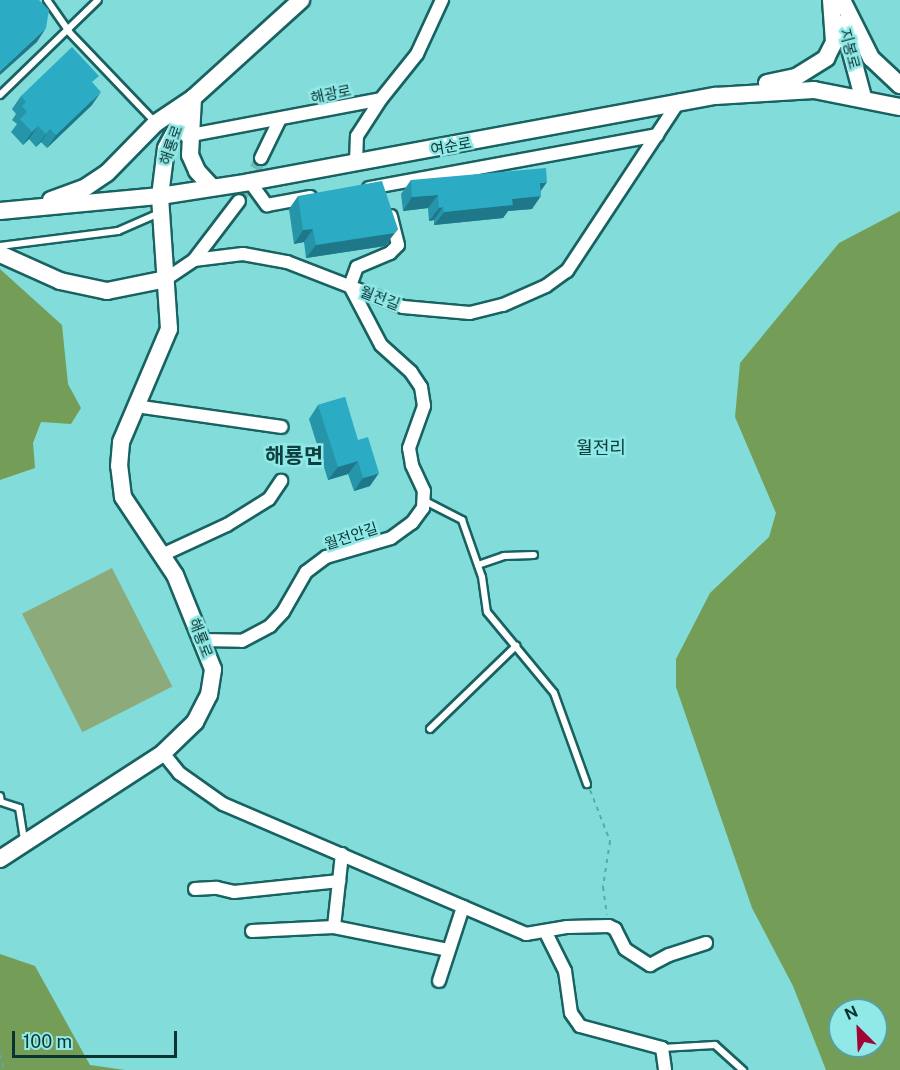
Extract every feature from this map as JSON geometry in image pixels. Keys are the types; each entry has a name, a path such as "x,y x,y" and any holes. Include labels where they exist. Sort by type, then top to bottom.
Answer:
{"main road":[{"path":"28,208 93,182 156,123 193,98 301,0"},
{"path":"715,96 796,77 818,65 834,42 831,0"},
{"name":"지봉로","path":"837,0 863,98"},
{"path":"842,0 871,58 900,85"},
{"name":"여순로","path":"0,211 160,204 212,187 356,163 715,96 814,90 900,107"},
{"path":"193,98 179,136 192,164 212,187"},
{"name":"해룡로","path":"0,859 163,753 195,722 209,695 213,669 203,640 175,575 130,512 120,484 121,442 135,406 165,345 169,329 160,204 162,164 179,136"},
{"name":"월전길","path":"0,254 60,281 107,291 166,279"}],"street":[{"path":"356,163 357,136 381,99 417,54 442,0"},
{"name":"해광로","path":"179,136 279,121 381,99"},
{"name":"월전길","path":"166,279 194,260 220,255 261,255 403,307 470,313 546,286 572,264 679,101"},
{"path":"261,158 279,121"},
{"path":"358,190 384,196 657,135"},
{"path":"250,182 267,205 324,195"},
{"path":"384,196 398,244 390,253 357,267 350,286 381,345 411,372 421,387 424,406 409,448 425,501"},
{"path":"194,260 239,201"},
{"path":"135,406 282,427"},
{"path":"162,555 227,525 268,499 281,482"},
{"name":"월전안길","path":"203,640 242,641 270,626 283,612 306,572 327,557 391,538 412,523 425,501"},
{"path":"163,753 179,773 223,804 526,934 609,926 624,949 650,965 669,955 706,943"},
{"path":"334,927 342,854"},
{"path":"195,889 217,888 234,892 339,881"},
{"path":"439,981 463,907"},
{"path":"252,931 334,927 448,950"},
{"path":"545,931 565,971 571,1013 580,1026 662,1048 665,1070"}],"lane":[{"path":"47,0 69,32 156,123"},
{"path":"0,95 69,32 98,0"},
{"path":"0,246 118,231 160,204"},
{"path":"425,501 462,520 478,565 487,612 554,693 587,784"},
{"path":"478,565 504,556 534,555"},
{"path":"430,729 516,646"},
{"path":"0,796 1,802 20,808 25,843"},
{"path":"662,1048 715,1045 743,1070"}],"path":[{"path":"587,784 610,842 603,887 609,926"},
{"path":"0,1054 4,1070"}],"green space":[{"path":"900,211 900,1070 826,1070 793,986 752,908 676,687 676,659 710,593 769,537 776,513 735,417 740,363 839,243"},
{"path":"0,269 62,325 68,384 81,408 71,424 41,422 33,443 35,468 0,480"},
{"path":"112,568 172,687 82,732 22,614"},
{"path":"0,954 35,966 90,1065 125,1070 0,1070"}],"building":[{"path":"0,0 39,0 49,10 46,28 0,71"},
{"path":"72,47 99,76 92,82 101,92 56,135 50,129 46,134 38,126 32,132 20,119 27,112 22,106 26,102 21,96"},
{"path":"546,168 547,182 540,183 541,196 512,199 513,205 444,212 443,207 439,208 438,195 412,197 411,180"},
{"path":"382,181 398,229 395,233 316,245 313,229 303,230 298,196"},
{"path":"345,397 358,440 368,437 379,473 363,478 358,461 338,467 318,405"}],"tunnel":[{"path":"239,201 261,158"}],"district":[{"name":"월전리","path":"601,448"},
{"name":"해룡면","path":"294,456"}]}
